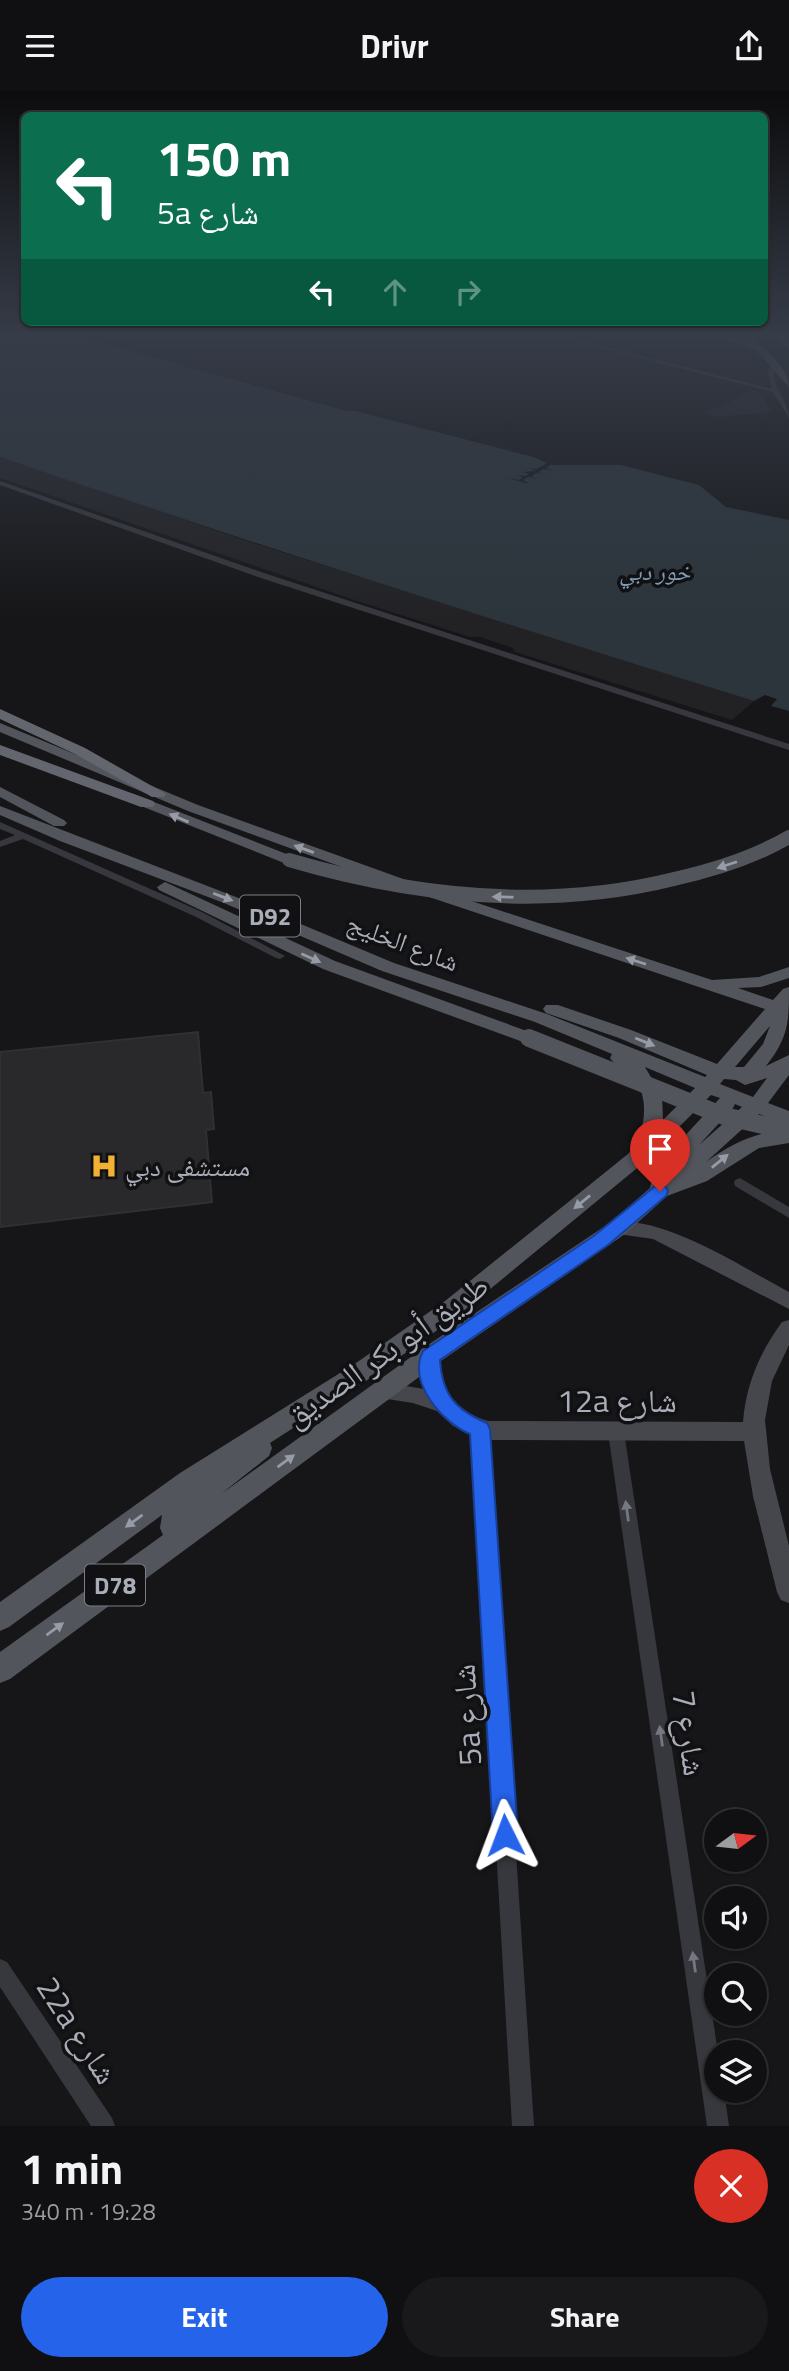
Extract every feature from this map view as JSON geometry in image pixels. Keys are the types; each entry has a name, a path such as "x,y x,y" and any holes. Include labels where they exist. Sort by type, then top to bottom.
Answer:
{"highway":[{"path":"0,713 80,751 152,799"},
{"path":"0,750 152,799"}],"main road":[{"name":"شارع الخليج","path":"0,727 152,799 701,982 786,1019"},
{"path":"0,737 152,799 289,860 332,873 409,889 491,897 556,897 620,891 679,879 740,860 789,837"},
{"path":"0,791 85,836 155,882 304,954 383,986 529,1038 724,1116 789,1131"},
{"name":"شارع الخليج","path":"0,810 230,900 416,977 715,1079 733,1095 789,1119"},
{"path":"701,982 761,982 789,972"},
{"path":"416,977 477,983 625,1034 715,1079 752,1075 778,1069 789,1062"},
{"path":"541,1018 565,1036 628,1062 650,1083 655,1103 654,1119 647,1140 635,1159"},
{"path":"786,1019 752,1075 661,1174 660,1191 697,1179 734,1150 748,1143 769,1137 789,1136"},
{"name":"طريق أبو بكر الصديق","path":"0,1618 189,1481 364,1370 453,1307 635,1159 746,1044 786,1019"},
{"name":"طريق أبو بكر الصديق","path":"0,1669 430,1356 618,1228 757,1105 789,1062"},
{"path":"752,1075 757,1105"},
{"path":"184,1535 173,1528 175,1515 258,1450 295,1412"}],"street":[{"path":"0,483 242,568 789,747"},
{"path":"3,831 22,835 198,914 280,956"},
{"path":"0,844 22,835"},
{"path":"740,1183 789,1213"},
{"path":"618,1228 649,1230 789,1301"},
{"path":"788,1580 754,1431 755,1403 764,1373 773,1351 789,1328"},
{"path":"430,1356 432,1381 443,1404 459,1419 480,1429"},
{"path":"382,1391 414,1394 443,1404"},
{"name":"12a شارع","path":"480,1429 504,1432 754,1431"},
{"name":"5a شارع","path":"480,1429 523,2126"},
{"name":"شارع 7","path":"616,1431 718,2126"},
{"name":"22a شارع","path":"3,1982 104,2126"}],"shaded area":[{"path":"0,457 247,541 754,701 732,720 515,652 513,648 480,637 470,637 357,601 0,478"}],"water":[{"name":"خور دبي","path":"0,430 429,430 534,457 551,465 621,465 699,485 726,507 789,520 789,711 771,706 777,699 765,695 754,701 660,672 0,457"}],"pier":[{"path":"429,430 440,430 555,462 546,468 555,471 543,469 538,473 547,475 536,473 531,477 540,479 528,477 523,480 530,484 507,478 519,480 523,477 516,475 526,476 529,474 523,472 536,471 528,468 537,469 547,463 534,457"}],"building":[{"name":"مستشفى دبي","path":"198,1032 203,1093 211,1092 214,1129 206,1130 212,1202 0,1227 0,1052"}],"place":[{"name":"مستشفى دبي","path":"104,1166"}],"route":[{"path":"505,1835 480,1429 453,1415 443,1404 432,1381 430,1356 602,1240 660,1191"}]}
